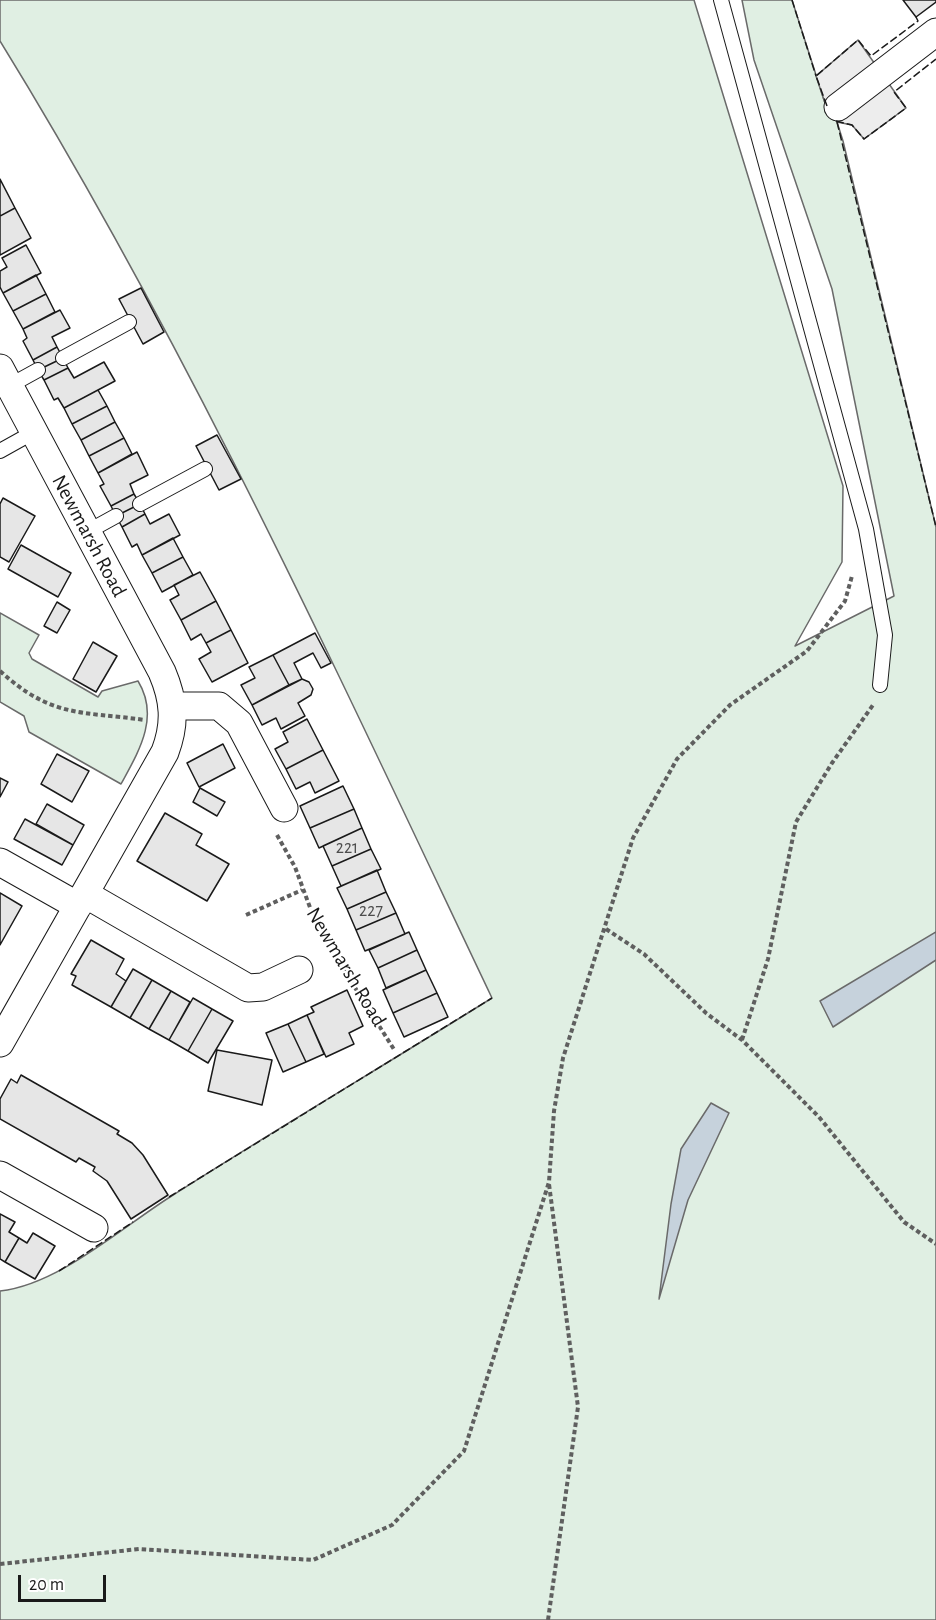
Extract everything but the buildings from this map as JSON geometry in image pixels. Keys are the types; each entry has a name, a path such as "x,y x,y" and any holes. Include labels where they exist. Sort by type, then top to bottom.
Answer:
{"street":[{"path":"838,107 936,32"},
{"name":"Newmarsh Road","path":"0,1043 165,752 170,739 174,706 162,672 5,377"},
{"path":"174,706 219,706 239,723 278,817"},
{"path":"0,862 81,900"},
{"name":"Newmarsh Road","path":"81,900 248,988 263,987 299,970"},
{"path":"0,1174 94,1228"}],"lane":[{"path":"721,0 866,529 885,635 880,685"},
{"path":"63,358 129,322"},
{"path":"5,377 39,370"},
{"path":"0,451 34,432"},
{"path":"140,504 205,469"},
{"path":"87,532 116,516"}],"path":[{"path":"548,1620 578,1407 549,1182 554,1111 563,1058 606,929 633,838 677,759 730,705 807,651 845,601 866,529"},
{"path":"0,671 34,699 54,708 144,720"},
{"path":"742,1040 768,959 796,822 832,763 873,705 880,685"},
{"name":"Newmarsh Road","path":"278,817 302,890 318,929 395,1051"},
{"path":"246,915 302,890"},
{"path":"606,929 644,954 706,1013 742,1040 819,1118 904,1222 936,1244"},
{"path":"0,1564 139,1549 313,1560 392,1525 464,1451 549,1182"}],"green space":[{"path":"0,0 694,0 843,486 842,562 795,646 894,596 832,289 754,60 742,0 792,0 825,103 837,122 843,141 936,527 936,1620 0,1620 0,1291 22,1287 66,1267 210,1172 492,998 318,633 198,392 69,156 0,41"},
{"path":"0,613 39,635 29,653 32,659 98,697 102,691 138,681 144,694 147,721 140,746 121,784 29,732 24,716 0,702"}],"shaded area":[{"path":"858,40 906,108 864,139 852,125 837,122 825,103 816,76"},
{"path":"936,932 936,960 833,1027 820,1001"},
{"path":"711,1103 729,1113 688,1200 659,1299 671,1204 681,1149"}],"fence":[{"path":"792,0 816,76"},
{"path":"827,106 816,76 858,40 871,56 918,21 916,17"},
{"path":"836,121 852,125 864,139 906,108 894,92 936,59"},
{"path":"837,122 936,527"},
{"path":"169,1197 492,998"},
{"path":"59,1271 133,1222"}]}
